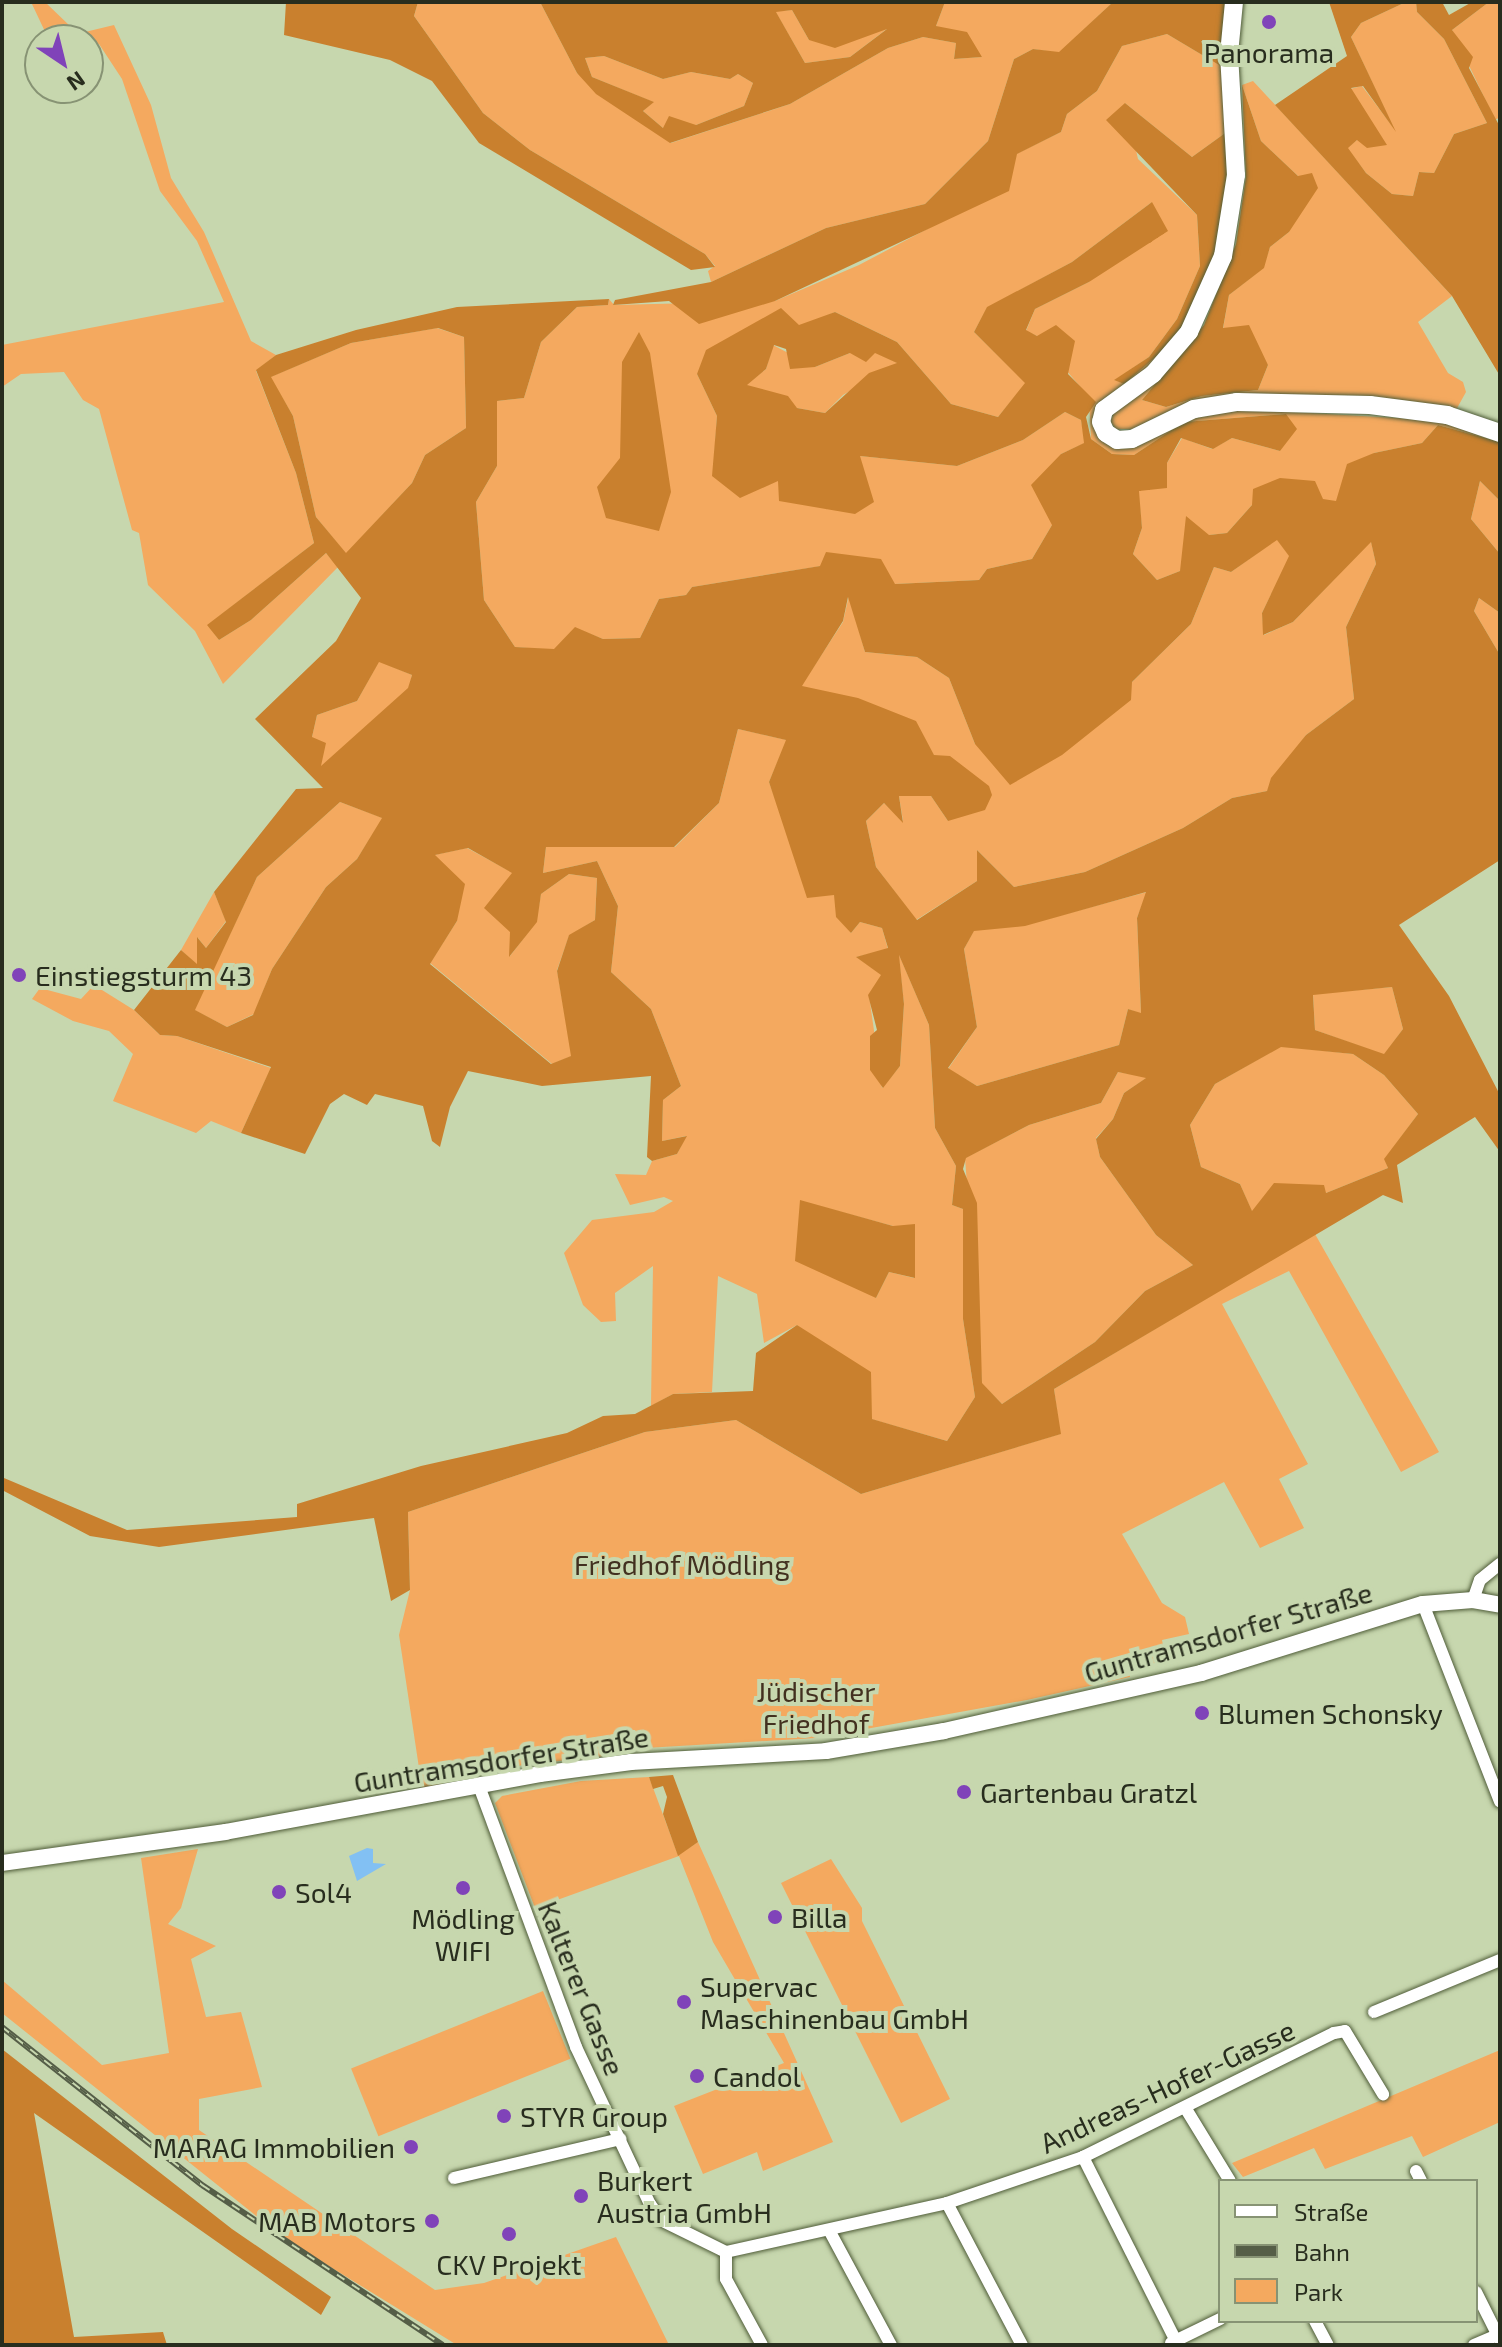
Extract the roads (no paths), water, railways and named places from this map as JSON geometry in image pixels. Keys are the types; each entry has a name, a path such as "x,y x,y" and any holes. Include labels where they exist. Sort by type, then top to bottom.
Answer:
{"main road":[{"path":"1234,2 1229,54 1236,175 1223,256 1196,319 1164,363 1104,410 1101,422 1106,433 1117,440 1132,439 1194,409 1237,402 1370,405 1447,415 1500,433"}],"street":[{"path":"1473,1600 1480,1580 1500,1564"},
{"name":"Guntramsdorfer Straße","path":"2,1863 225,1832 631,1762 826,1751 944,1731 1201,1673 1423,1604 1473,1600 1500,1605"},
{"path":"1423,1604 1500,1801"},
{"name":"Kalterer Gasse","path":"479,1786 576,2047 650,2204 661,2220 726,2252"},
{"path":"1374,2012 1500,1960"},
{"name":"Andreas-Hofer-Gasse","path":"726,2252 947,2203 1083,2157 1345,2031 1383,2094"},
{"path":"1186,2109 1229,2179"},
{"path":"454,2178 620,2139"},
{"path":"1083,2157 1174,2344 1218,2320"},
{"path":"947,2203 1022,2345"},
{"path":"829,2230 891,2345"},
{"path":"726,2252 726,2279 762,2345"},
{"path":"1474,2345 1499,2337 1478,2296"},
{"path":"1316,2323 1328,2345"}],"water":[{"path":"367,1848 373,1849 373,1863 386,1864 357,1881 349,1856"}],"railway":[{"path":"2,2027 202,2185 443,2345"}],"place":[{"name":"Panorama","path":"1269,22"},
{"name":"Einstiegsturm 43","path":"19,975"},
{"name":"Blumen Schonsky","path":"1202,1713"},
{"name":"Gartenbau Gratzl","path":"964,1792"},
{"name":"Mödling WIFI","path":"463,1888"},
{"name":"Sol4","path":"279,1892"},
{"name":"Billa","path":"775,1917"},
{"name":"Supervac Maschinenbau GmbH","path":"684,2002"},
{"name":"Candol","path":"697,2076"},
{"name":"STYR Group","path":"504,2116"},
{"name":"MARAG Immobilien","path":"411,2147"},
{"name":"Burkert Austria GmbH","path":"581,2196"},
{"name":"MAB Motors","path":"432,2221"},
{"name":"CKV Projekt","path":"509,2234"}],"park label":[{"name":"Friedhof Mödling","path":"682,1564"},
{"name":"Jüdischer Friedhof","path":"816,1707"}]}
